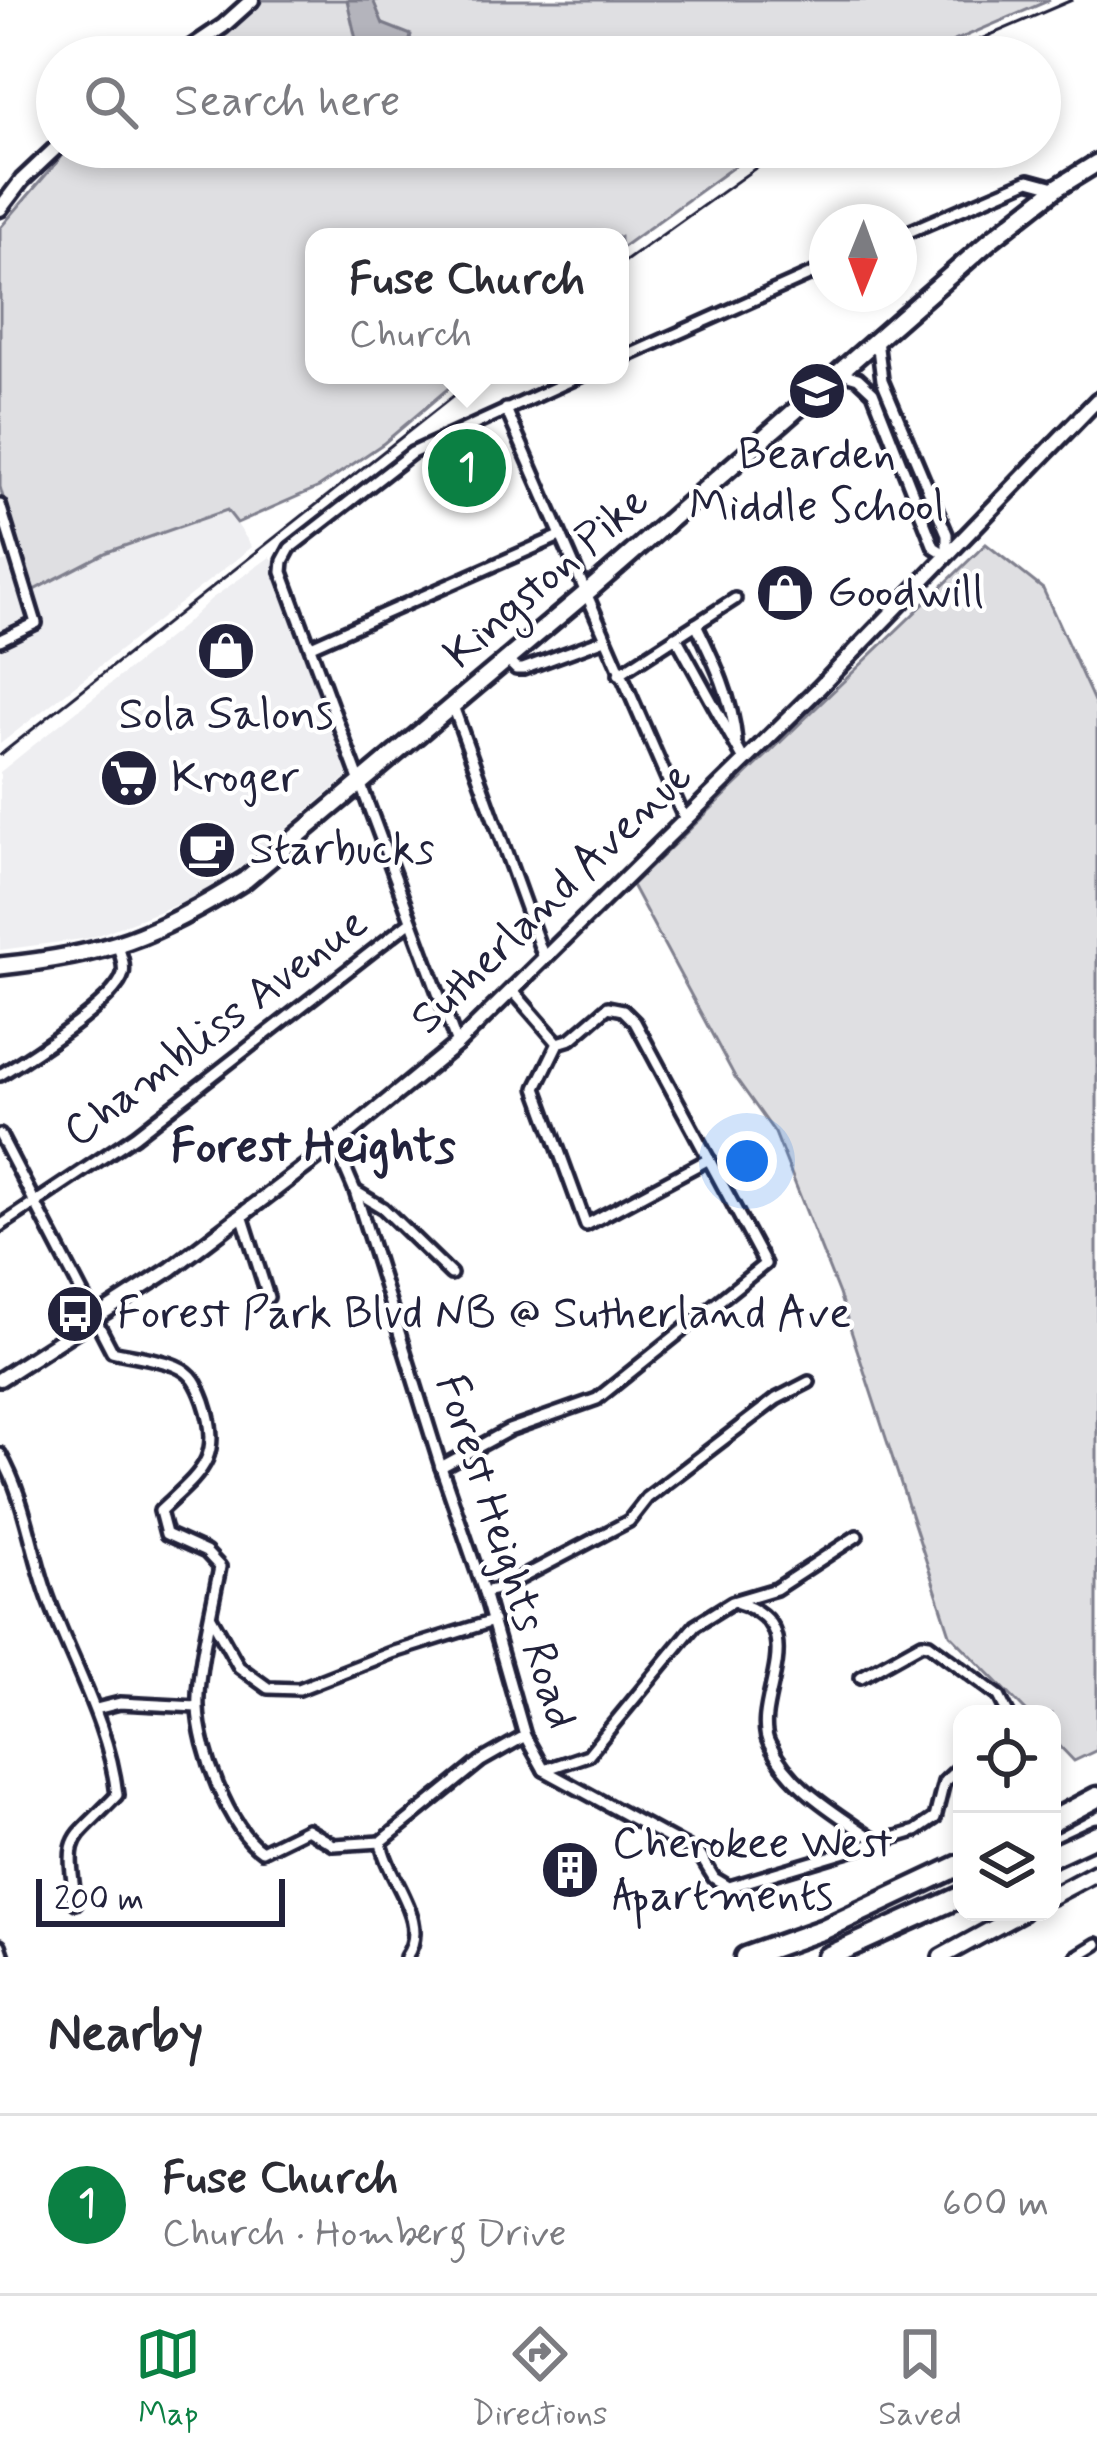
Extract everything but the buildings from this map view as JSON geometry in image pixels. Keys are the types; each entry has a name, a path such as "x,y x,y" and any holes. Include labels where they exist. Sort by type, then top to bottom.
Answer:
{"highway":[{"path":"1061,1816 1097,1797"},
{"path":"1061,1852 1097,1834"},
{"path":"745,1957 824,1929 953,1868"},
{"path":"827,1957 953,1900"}],"main road":[{"name":"Kingston Pike","path":"0,965 118,947 188,915 245,880 586,594 877,339 1058,187 1097,163"},
{"path":"1061,1891 1097,1872"},
{"path":"940,1957 1006,1921"}],"street":[{"path":"209,36 252,0"},
{"path":"0,209 36,167"},
{"path":"917,228 1029,180 1058,187"},
{"path":"629,355 809,275"},
{"path":"877,339 882,380 947,534 947,555"},
{"path":"838,372 858,378 873,392 934,547 947,555"},
{"path":"457,1044 283,572 283,561 290,548 412,452 563,384"},
{"name":"Sutherland Avenue","path":"0,1379 172,1269 457,1044 745,762 1097,400"},
{"path":"506,409 685,820"},
{"path":"0,505 35,623 0,640"},
{"path":"311,646 560,536"},
{"path":"619,674 735,599"},
{"path":"696,624 724,682 737,747"},
{"path":"676,637 745,762"},
{"path":"507,660 523,669 605,639"},
{"path":"453,706 544,958"},
{"name":"Chambliss Avenue","path":"0,1226 135,1136 411,921"},
{"path":"0,1075 67,1032 119,982 124,965 118,947"},
{"path":"512,990 558,1043"},
{"path":"441,1467 509,1430 596,1399 765,1264 635,1022 623,1010 608,1007 572,1040 558,1043"},
{"path":"558,1043 536,1088 586,1225 709,1160"},
{"path":"0,1135 112,1351 179,1367 197,1381 212,1423 214,1446 193,1480 160,1511 166,1534 206,1552 220,1567 197,1707 215,1782 247,1834 262,1851 307,1828 334,1845 381,1842 481,1762 525,1736"},
{"name":"Forest Heights Road","path":"335,1144 355,1191 484,1592 525,1736 544,1770 700,1856 714,1878 729,1887 877,1844"},
{"path":"355,1191 382,1208 451,1274"},
{"path":"242,1215 268,1297"},
{"path":"484,1592 502,1588 628,1521 646,1498 776,1400 808,1382"},
{"path":"0,1454 18,1486 47,1594 96,1709 116,1779 117,1795 70,1845 76,1904"},
{"path":"544,1770 588,1755 694,1625 732,1602 776,1589 856,1536"},
{"path":"732,1602 761,1613 776,1636 777,1664 765,1736 788,1778 877,1844 916,1831 935,1818 944,1782 953,1774"},
{"path":"211,1617 239,1667 268,1688 299,1689 493,1621"},
{"path":"861,1677 922,1643 929,1644 999,1696 1004,1705"},
{"path":"96,1709 120,1703 197,1707"},
{"path":"381,1842 415,1926 415,1942 406,1957"},
{"path":"1076,1957 1097,1944"},
{"path":"0,1945 4,1957"}],"shaded area":[{"path":"263,0 1050,0 966,36 224,36"},
{"path":"347,0 373,0 383,24 411,35 411,36 355,36"},
{"path":"52,168 732,168 629,242 629,228 305,228 305,384 453,384 384,443 319,487 237,523 227,510 107,552 30,592 0,487 0,228"},
{"path":"227,509 252,547 0,744 0,563 20,557 31,592 107,552"},
{"path":"986,544 1043,589 1097,708 1097,1750 1074,1761 1061,1747 1061,1705 1020,1705 950,1634 839,1294 775,1133 735,1077 632,885"},
{"path":"270,557 277,562 347,769 346,778 240,867 191,899 90,938 0,950 0,772 211,599"}],"railway":[{"path":"988,36 1072,0"},
{"path":"629,259 756,168"},
{"path":"0,755 469,384"}],"place":[{"name":"Bearden Middle School","path":"817,391"},
{"name":"Fuse Church","path":"467,468"},
{"name":"Goodwill","path":"785,593"},
{"name":"Sola Salons","path":"226,651"},
{"name":"Kroger","path":"129,778"},
{"name":"Starbucks","path":"207,850"},
{"name":"Forest Park Blvd NB @ Sutherland Ave","path":"75,1314"},
{"name":"Cherokee West Apartments","path":"570,1870"}],"district":[{"name":"Forest Heights","path":"313,1147"}]}
